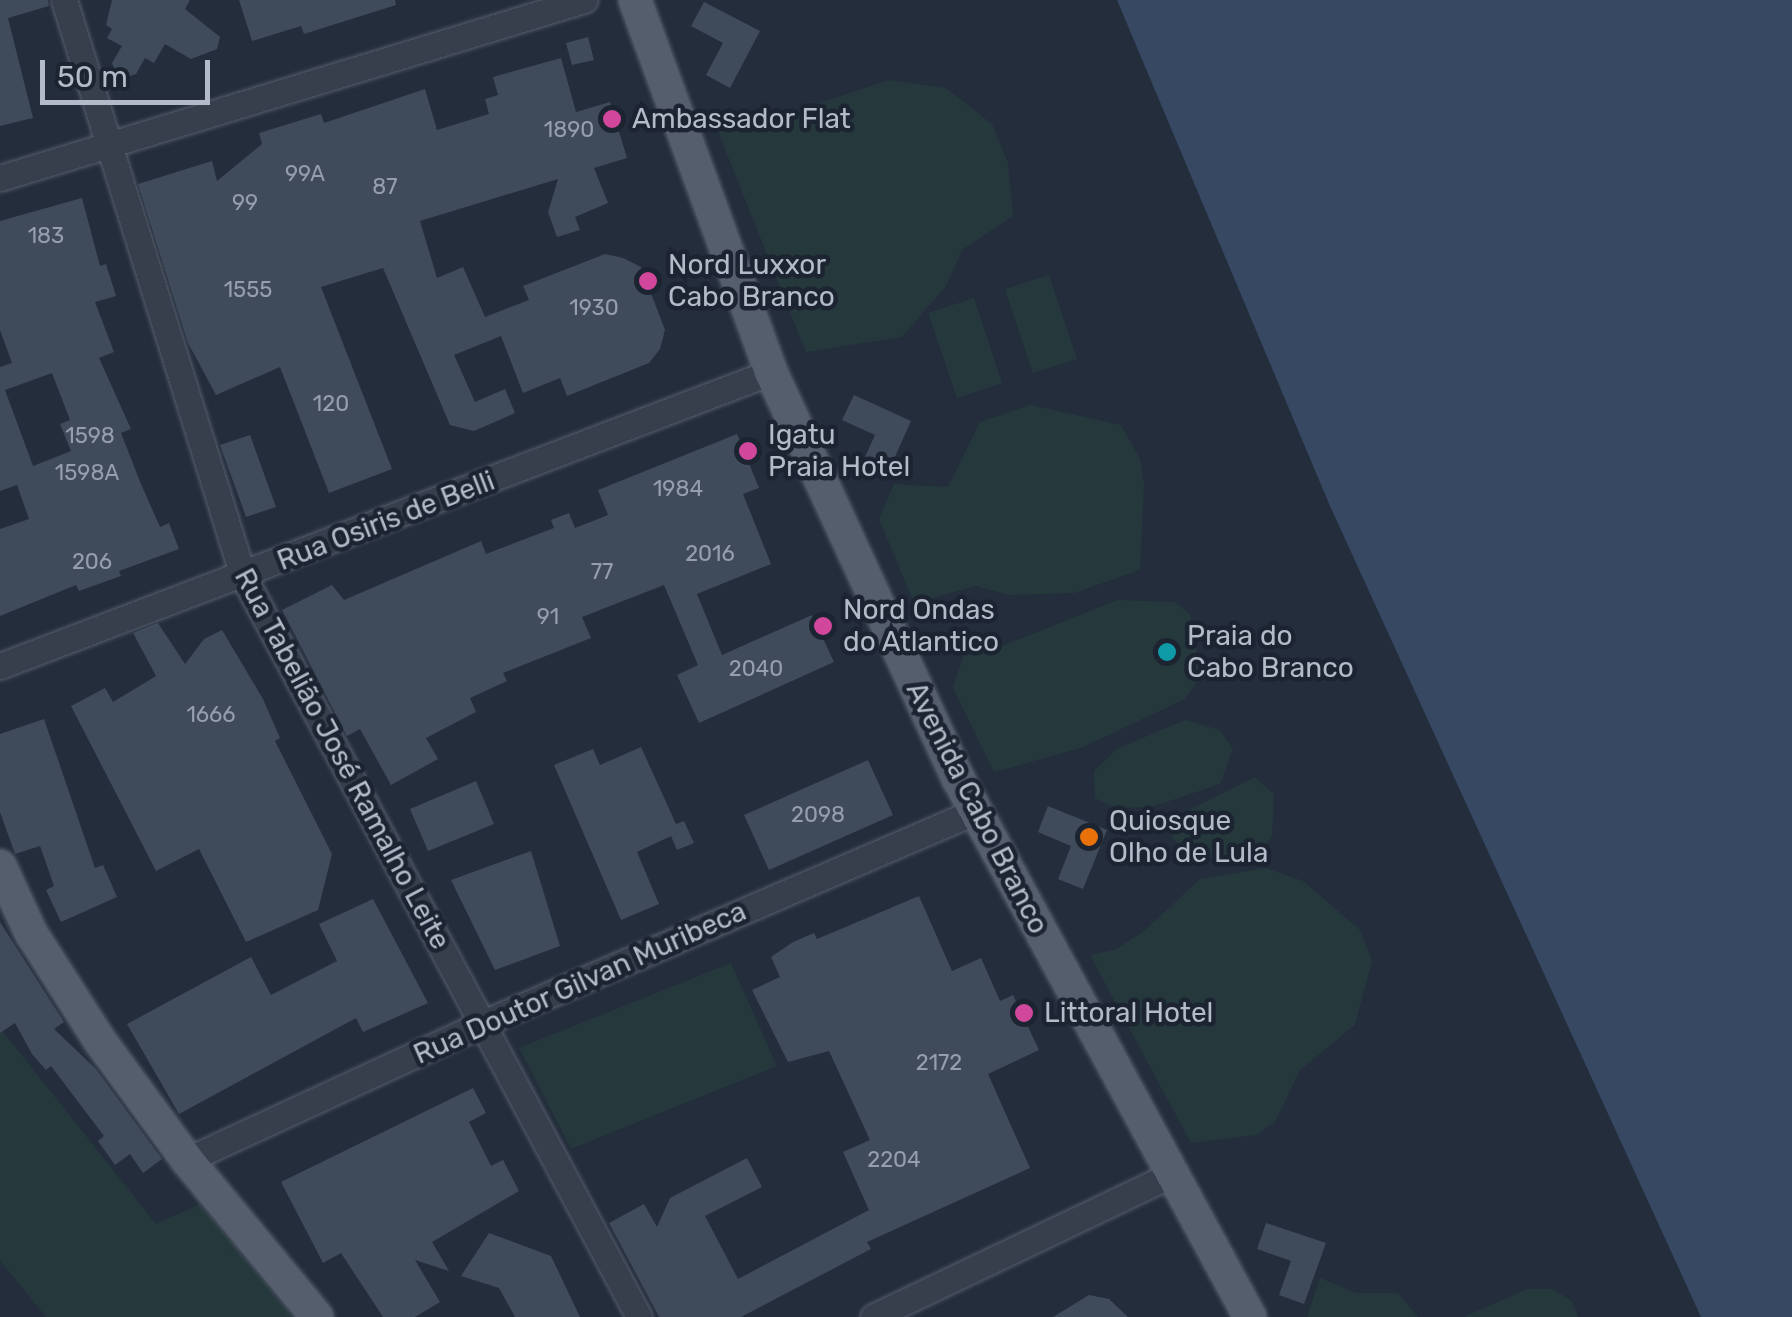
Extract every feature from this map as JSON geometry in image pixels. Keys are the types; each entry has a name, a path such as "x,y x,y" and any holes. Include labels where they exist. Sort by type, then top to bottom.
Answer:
{"main road":[{"name":"Avenida Cabo Branco","path":"635,0 771,372 974,812 1168,1176 1250,1317"},
{"path":"0,866 31,933 188,1160 317,1317"}],"street":[{"name":"Rua Tabelião José Ramalho Leite","path":"64,0 105,144 243,576 639,1317"},
{"path":"0,178 584,0"},
{"name":"Rua Osiris de Belli","path":"0,666 771,372"},
{"name":"Rua Doutor Gilvan Muribeca","path":"188,1160 481,1024 974,812"},
{"path":"874,1317 1168,1176"}],"green space":[{"path":"889,80 946,88 992,124 1008,163 1013,216 962,250 946,286 902,337 806,352 717,129 727,111 789,113"},
{"path":"1049,275 1077,359 1033,373 1005,289"},
{"path":"974,298 1002,383 957,398 928,313"},
{"path":"1030,405 1121,425 1140,459 1144,484 1140,570 1074,593 1009,595 976,586 914,603 879,519 894,484 948,487 980,422"},
{"path":"1117,600 1174,602 1190,614 1201,675 1185,699 1081,748 994,772 953,688 966,647 1002,646"},
{"path":"1185,720 1220,730 1233,749 1220,784 1152,807 1115,808 1095,798 1094,771 1117,749"},
{"path":"1255,777 1274,794 1272,836 1261,851 1192,860 1172,837 1171,819"},
{"path":"1266,868 1303,881 1360,930 1372,961 1355,1025 1300,1070 1275,1122 1256,1135 1191,1143 1090,955 1115,950 1145,930 1200,879"},
{"path":"731,963 777,1066 571,1149 519,1048"},
{"path":"0,1028 156,1224 200,1204 293,1317 46,1317 0,1260"},
{"path":"1320,1278 1356,1293 1398,1293 1418,1317 1307,1317"},
{"path":"1527,1289 1552,1289 1572,1301 1578,1317 1464,1317"}],"water":[{"path":"1117,0 1792,0 1792,1317 1701,1317 1330,506"}],"building":[{"path":"0,0 48,0 49,6 8,18 33,118 0,126"},
{"path":"112,0 190,0 185,9 220,37 217,49 191,59 165,44 154,63 145,58 136,74 119,80 112,63 122,46 107,38 112,29 106,25"},
{"path":"239,0 395,0 396,5 304,34 301,26 252,41"},
{"path":"704,2 760,31 730,88 706,75 723,43 691,26"},
{"path":"588,37 594,60 572,65 566,43"},
{"path":"561,58 576,112 610,102 627,158 594,168 608,203 575,217 580,230 557,237 548,212 558,179 420,221 437,278 463,267 485,317 529,300 523,286 605,254 623,258 641,267 665,330 660,349 649,363 567,396 560,378 523,393 501,336 454,355 475,402 505,389 515,413 474,431 450,425 383,268 321,287 392,469 329,493 280,367 216,395 188,343 138,184 212,161 217,181 262,144 259,133 321,114 324,123 425,89 437,130 489,114 485,99 498,95 493,77"},
{"path":"82,198 100,266 106,264 116,296 95,302 114,352 99,358 131,429 121,433 141,484 160,527 169,523 179,549 119,571 121,576 79,591 76,585 0,616 0,529 29,519 17,485 0,491 0,367 12,363 0,330 0,221","holes":["52,373 70,420 60,424 71,451 33,466 5,390"]},
{"path":"854,395 911,421 885,479 860,468 875,435 842,420"},
{"path":"737,434 759,488 743,494 771,564 697,594 722,655 812,615 834,662 699,723 677,675 698,665 664,585 582,617 591,638 503,673 507,681 470,698 476,712 426,738 438,759 391,785 360,729 347,736 282,610 332,585 344,600 481,541 486,554 554,528 551,520 569,513 575,528 608,515 598,490"},
{"path":"250,435 276,507 246,517 220,445"},
{"path":"158,623 185,664 204,639 222,630 263,699 280,738 275,741 332,854 318,910 246,942 199,849 156,871 71,706 105,688 113,702 156,676 133,633"},
{"path":"44,719 95,868 103,865 117,897 61,922 46,890 54,886 40,846 15,854 0,812 0,734"},
{"path":"641,747 676,824 684,821 694,843 677,850 671,836 637,852 659,904 621,920 554,765 593,749 600,765"},
{"path":"868,760 893,815 769,870 744,815"},
{"path":"476,781 494,824 428,851 410,809"},
{"path":"1048,806 1107,830 1083,889 1058,879 1071,846 1038,832"},
{"path":"531,851 560,946 495,970 451,880"},
{"path":"919,896 952,971 981,958 1000,1001 1013,995 1039,1050 988,1074 1030,1168 867,1242 871,1249 741,1317 659,1317 609,1223 644,1204 657,1227 670,1198 747,1158 762,1187 705,1216 738,1279 869,1210 843,1152 870,1140 829,1051 788,1062 752,990 780,977 771,957 793,942 814,933 817,939"},
{"path":"373,899 428,1003 363,1032 356,1018 179,1114 127,1024 251,957 271,995 337,961 319,924"},
{"path":"0,922 64,1022 54,1029 96,1069 162,1159 143,1173 130,1154 115,1165 98,1141 104,1136 51,1066 46,1070 32,1054 15,1023 0,1033"},
{"path":"473,1088 486,1113 469,1122 491,1166 503,1160 519,1191 432,1242 449,1271 415,1260 440,1302 415,1317 383,1317 341,1253 323,1263 281,1182"},
{"path":"1266,1223 1326,1243 1304,1304 1279,1295 1291,1261 1257,1249"},
{"path":"489,1233 551,1256 580,1317 515,1317 499,1288 461,1276"},
{"path":"1089,1295 1109,1299 1128,1317 1053,1317"}],"place":[{"name":"Ambassador Flat","path":"612,119"},
{"name":"Nord Luxxor Cabo Branco","path":"648,281"},
{"name":"Igatu Praia Hotel","path":"748,451"},
{"name":"Nord Ondas do Atlantico","path":"823,626"},
{"name":"Praia do Cabo Branco","path":"1167,652"},
{"name":"Quiosque Olho de Lula","path":"1089,837"},
{"name":"Littoral Hotel","path":"1024,1013"}]}
